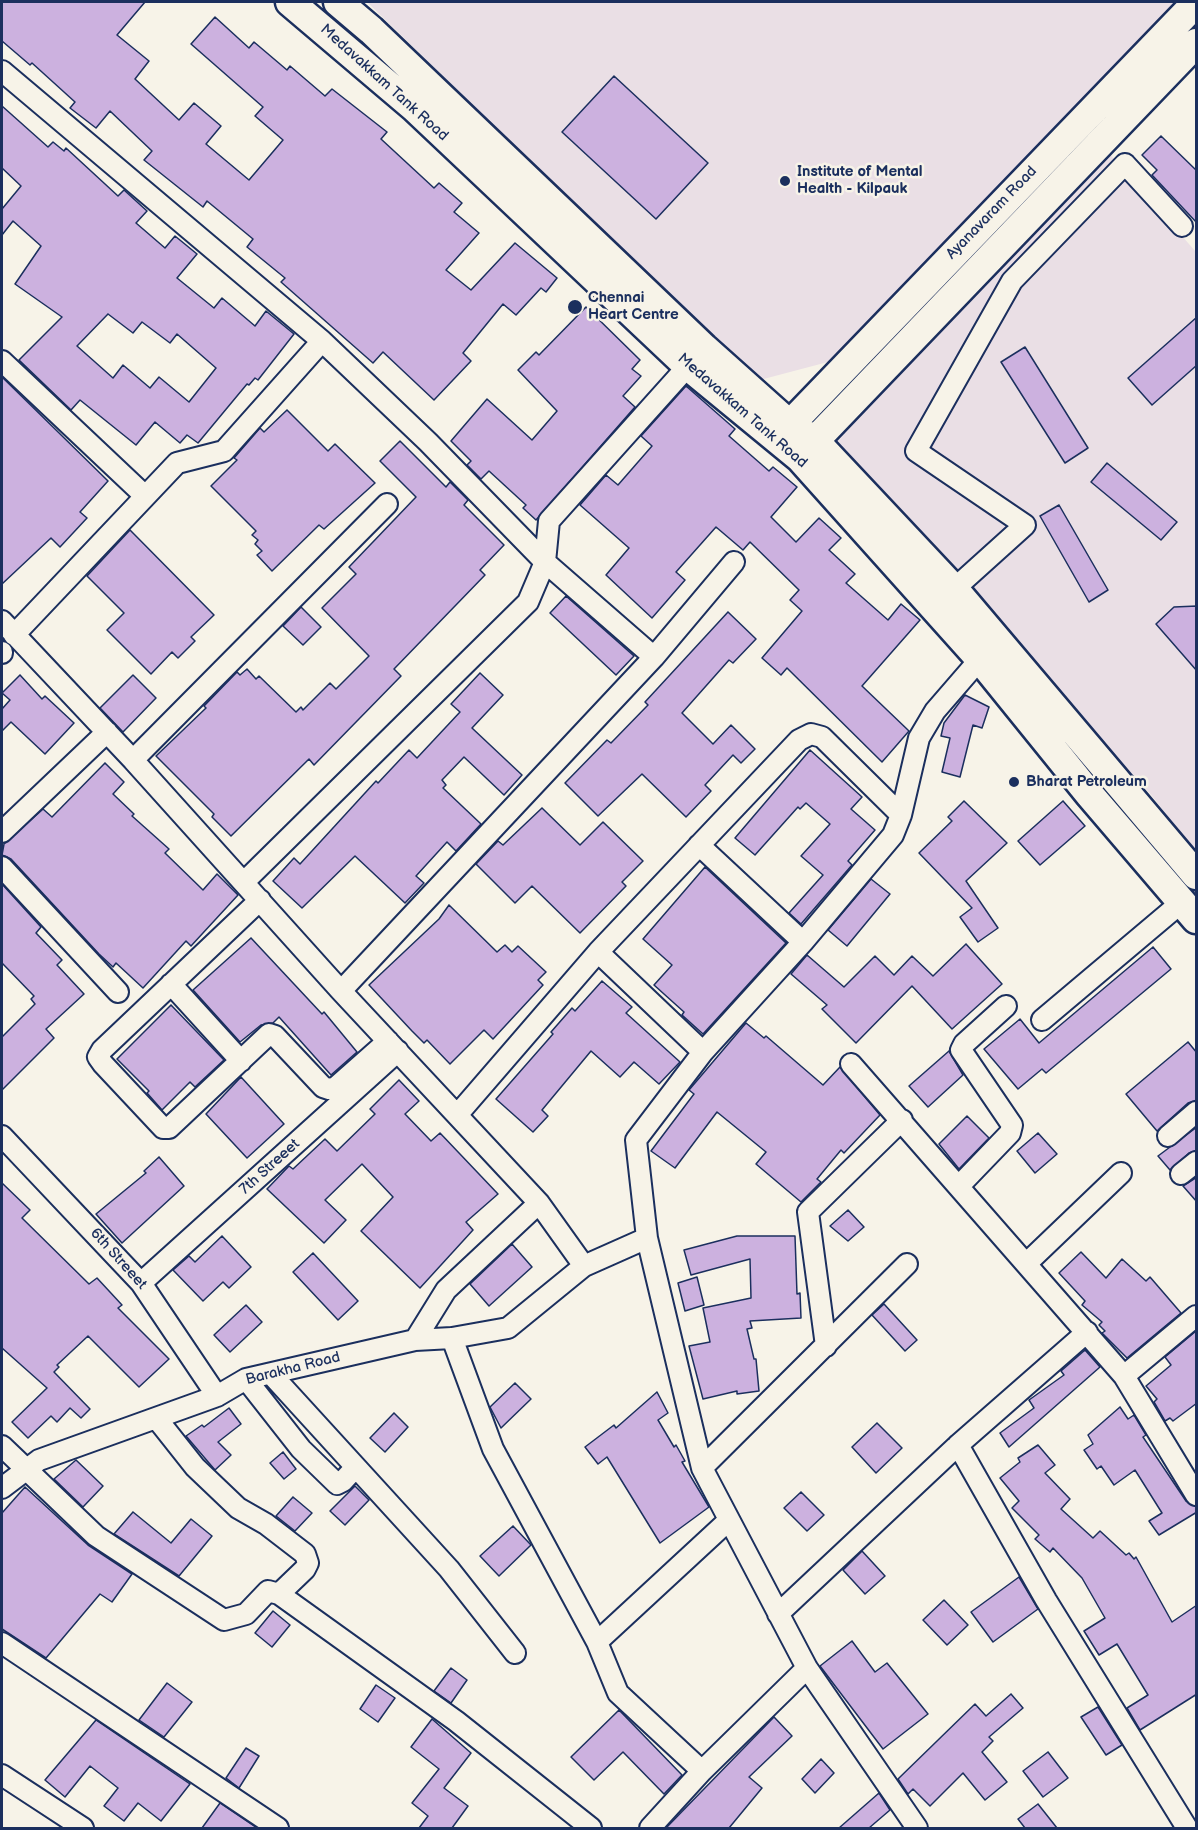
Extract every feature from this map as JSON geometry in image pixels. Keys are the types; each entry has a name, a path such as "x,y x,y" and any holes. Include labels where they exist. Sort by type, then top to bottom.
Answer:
{"main road":[{"name":"Medavakkam Tank Road","path":"290,2 415,108 688,366 807,449 954,589 1197,875"},
{"name":"Medavakkam Tank Road","path":"338,2 371,30 705,348 782,432"},
{"name":"Ayanavaram Road","path":"782,432 1197,3"},
{"name":"Ayanavaram Road","path":"807,449 1197,44"},
{"name":"Medavakkam Tank Road","path":"807,449 1189,911"}],"street":[{"path":"2,70 322,341 428,442 545,562 654,657"},
{"path":"954,589 1025,525 916,451 1012,281 1125,164 1182,226"},
{"path":"322,341 224,451 177,463 8,628 133,760 341,991 539,1203 584,1266"},
{"path":"2,361 144,495"},
{"path":"244,882 528,602 545,562 549,521 688,366"},
{"path":"133,760 387,504"},
{"path":"341,991 654,657 734,562"},
{"path":"917,1828 807,1668 702,1468 647,1238 636,1140 703,1052 803,942 893,835 901,815 919,738 935,711 980,659"},
{"path":"2,832 107,732"},
{"path":"458,1114 598,952 800,740 811,734 822,737 901,815"},
{"path":"699,845 803,942"},
{"path":"2,867 118,992"},
{"path":"260,900 102,1050 98,1057 103,1064 163,1128 169,1128 269,1034 275,1036 323,1087 329,1089 336,1087 393,1046"},
{"path":"1042,1020 1189,911"},
{"path":"598,952 703,1052"},
{"path":"171,984 241,1061"},
{"path":"958,1186 1010,1133 1012,1125 961,1050 964,1044 1006,1006"},
{"name":"7th Streeet","path":"141,1283 393,1046"},
{"path":"850,1064 902,1120 1124,1376 1197,1495"},
{"path":"1168,1136 1197,1112"},
{"path":"826,1346 808,1212 902,1120"},
{"name":"6th Streeet","path":"2,1136 141,1283 217,1396"},
{"path":"1027,1263 1121,1173"},
{"path":"415,1340 446,1290 539,1203"},
{"name":"Barakha Road","path":"2,1488 24,1469 39,1460 217,1396 246,1379 415,1340 452,1338 508,1328 584,1266 647,1238"},
{"path":"702,1468 907,1264"},
{"path":"1124,1376 1197,1316"},
{"path":"778,1614 958,1444 1087,1332"},
{"path":"452,1338 493,1449 597,1642 618,1693 702,1771"},
{"path":"271,1374 449,1569 515,1653"},
{"path":"246,1379 301,1449 337,1484 343,1482 355,1468"},
{"path":"157,1419 195,1467 238,1509 266,1524 305,1554 308,1563 305,1569 279,1594"},
{"path":"958,1444 1046,1600 1187,1828"},
{"path":"2,1446 96,1536 224,1620 246,1614 268,1591 279,1594 456,1721 591,1828"},
{"path":"597,1642 729,1520"},
{"path":"2,1643 278,1828"},
{"path":"650,1828 702,1771 807,1668"},
{"path":"2,1775 83,1828"}],"shaded area":[{"name":"Institute of Mental Health - Kilpauk","path":"367,2 1196,2 843,358 756,381"},
{"path":"1108,152 1196,252 1196,853 1152,796 829,434"}],"building":[{"path":"2,2 145,2 117,35 149,61 135,79 179,120 194,103 221,126 206,144 249,180 283,140 255,116 263,107 191,44 215,17 249,48 254,42 287,70 290,66 325,96 332,89 387,132 381,139 434,188 439,183 462,203 454,212 479,233 446,270 471,290 515,243 557,278 546,292 541,288 516,315 503,304 463,353 471,361 434,400 383,352 373,363 281,282 285,278 247,247 253,239 207,201 203,207 144,160 152,151 110,111 96,128 70,108 75,102 32,63 30,65 2,41"},
{"path":"614,76 708,163 656,219 562,132"},
{"path":"2,106 48,147 53,142 64,151 66,148 118,196 124,190 147,211 136,223 165,248 175,236 197,254 177,278 214,308 222,298 255,326 266,311 294,334 258,380 255,378 249,385 247,384 198,443 187,435 180,443 155,422 136,445 80,400 71,410 19,360 62,317 15,284 41,246 13,221 2,235 2,209 21,186 2,168","holes":["108,314 133,333 142,322 170,343 177,334 216,368 189,402 159,377 150,388 123,365 113,378 77,346"]},
{"path":"1161,136 1197,171 1197,223 1152,175 1157,170 1142,155"},
{"path":"586,307 640,360 632,369 641,376 623,396 635,407 536,520 523,508 526,505 489,471 481,479 467,465 471,461 451,441 487,399 532,440 557,411 518,370 536,352 539,355"},
{"path":"1197,317 1197,365 1152,405 1128,378"},
{"path":"1025,347 1088,448 1065,463 1001,362"},
{"path":"2,377 108,481 80,512 87,518 60,547 51,538 2,584"},
{"path":"686,386 735,429 729,436 769,471 773,467 797,487 771,517 796,542 819,518 841,538 829,550 855,574 846,583 888,620 901,604 920,620 862,686 909,731 882,762 787,668 781,675 762,658 802,611 790,600 799,590 750,542 743,550 716,527 676,572 685,580 652,618 606,575 629,548 580,505 606,475 618,485 652,446 641,436"},
{"path":"287,410 328,451 335,444 375,483 324,529 319,525 272,571 257,555 262,551 255,544 258,540 252,535 256,531 211,486 237,460 234,458 260,428 264,432"},
{"path":"400,441 446,487 450,482 468,500 464,505 504,545 480,570 485,575 394,669 401,676 314,765 309,759 231,836 212,817 214,814 156,756 206,708 204,706 237,672 240,675 247,669 256,679 259,676 296,712 301,707 303,710 330,683 336,689 369,656 322,608 356,574 349,567 416,497 380,461"},
{"path":"1107,463 1177,522 1161,540 1091,482"},
{"path":"1059,505 1108,590 1089,602 1040,516"},
{"path":"130,530 214,615 191,637 195,641 178,658 172,652 151,674 107,630 124,613 87,576"},
{"path":"566,596 634,656 616,675 550,613"},
{"path":"1197,606 1197,671 1156,624 1174,607"},
{"path":"301,607 321,627 303,645 283,626"},
{"path":"728,612 756,639 733,663 729,660 682,713 713,744 731,725 755,749 741,763 733,755 705,785 711,791 686,817 642,774 598,816 565,783 607,740 611,743 648,705 645,702"},
{"path":"480,673 503,695 472,728 522,775 504,795 464,757 442,780 446,785 443,788 481,824 456,851 447,842 416,876 424,883 405,903 355,856 302,908 273,881 294,858 300,864 376,781 378,783 409,750 417,758 460,712 451,704"},
{"path":"20,675 42,699 45,696 74,723 45,754 11,722 2,731 2,709 10,700 2,693"},
{"path":"133,675 156,698 123,732 100,708"},
{"path":"965,695 989,707 982,728 973,725 960,777 942,772 950,738 941,736 944,723"},
{"path":"810,750 862,797 851,809 875,830 848,861 852,865 801,924 789,913 823,875 801,856 830,824 806,803 800,809 798,807 755,855 735,838"},
{"path":"105,763 124,782 113,794 134,814 132,816 169,849 165,853 203,890 217,874 238,895 191,946 186,941 143,988 116,963 113,967 99,954 11,859 2,855 4,844 43,809 52,817"},
{"path":"964,801 1007,843 966,881 998,928 978,942 960,917 972,908 919,853 952,821 948,817"},
{"path":"1063,801 1085,826 1040,865 1018,841"},
{"path":"542,808 580,845 603,822 643,861 622,882 626,886 580,933 532,886 515,903 476,864 498,841 503,845"},
{"path":"705,867 786,943 703,1034 682,1015 684,1012 654,985 672,965 643,939"},
{"path":"871,879 890,894 847,946 828,930"},
{"path":"2,884 41,927 36,933 62,960 57,965 84,994 46,1029 54,1038 2,1090 2,1037 35,1004 31,999 34,996 2,963"},
{"path":"449,905 497,952 505,945 512,952 518,946 546,972 538,980 543,985 493,1039 484,1030 450,1064 427,1040 424,1043 369,985 439,919"},
{"path":"251,938 322,1014 324,1012 357,1052 331,1075 279,1017 273,1023 261,1025 240,1042 193,990"},
{"path":"966,944 1002,984 952,1029 912,986 856,1043 822,1009 827,1005 791,974 807,955 844,987 875,956 894,975 912,956 933,976"},
{"path":"1153,947 1171,969 1046,1073 1042,1069 1018,1089 984,1049 1020,1019 1039,1043"},
{"path":"602,981 632,1007 626,1013 680,1062 659,1084 634,1062 620,1077 591,1051 542,1110 548,1116 533,1132 496,1099 553,1034 551,1032 572,1008 575,1011"},
{"path":"171,1005 224,1060 195,1087 190,1082 162,1110 147,1093 149,1091 117,1059"},
{"path":"746,1023 764,1038 766,1036 823,1085 840,1067 880,1115 844,1153 841,1150 817,1179 821,1182 801,1202 756,1164 766,1152 717,1112 675,1168 651,1151 694,1094 689,1090"},
{"path":"1188,1042 1197,1053 1197,1100 1188,1103 1157,1131 1126,1094"},
{"path":"949,1051 963,1075 928,1107 909,1086"},
{"path":"241,1077 284,1124 247,1158 206,1114"},
{"path":"399,1080 419,1101 405,1114 431,1141 440,1133 498,1194 466,1222 473,1230 420,1288 361,1231 393,1197 362,1164 325,1200 346,1220 324,1243 267,1189 289,1166 293,1169 325,1139 337,1151 375,1114 370,1109"},
{"path":"967,1116 989,1138 959,1169 939,1144"},
{"path":"1197,1127 1197,1150 1189,1153 1170,1170 1158,1156"},
{"path":"1038,1133 1057,1154 1035,1173 1017,1151"},
{"path":"159,1157 184,1186 122,1243 96,1214 146,1173 144,1171"},
{"path":"1197,1177 1197,1202 1183,1186"},
{"path":"2,1183 30,1210 22,1218 89,1284 97,1278 122,1305 118,1308 169,1359 139,1387 88,1336 57,1365 59,1367 54,1372 90,1409 81,1418 70,1408 57,1422 51,1416 28,1438 12,1422 47,1388 2,1348"},
{"path":"848,1210 864,1227 848,1241 830,1226"},
{"path":"222,1236 251,1267 229,1288 223,1282 203,1301 173,1270 189,1256 195,1262"},
{"path":"737,1236 795,1236 797,1294 800,1293 801,1318 750,1321 752,1328 747,1329 754,1359 756,1359 759,1391 737,1394 737,1391 703,1399 689,1346 710,1342 703,1308 751,1298 750,1259 691,1275 684,1250"},
{"path":"512,1244 532,1267 489,1306 470,1284"},
{"path":"1081,1252 1106,1278 1122,1259 1146,1281 1150,1277 1181,1313 1127,1358 1102,1333 1105,1331 1099,1325 1102,1322 1082,1305 1085,1301 1059,1273"},
{"path":"313,1253 358,1301 338,1320 293,1272"},
{"path":"697,1277 704,1305 685,1311 678,1283"},
{"path":"884,1304 917,1340 905,1351 872,1315"},
{"path":"246,1305 262,1322 230,1352 214,1335"},
{"path":"1196,1331 1197,1403 1173,1421 1170,1418 1165,1421 1154,1402 1157,1399 1146,1386 1171,1365 1165,1357"},
{"path":"1085,1350 1100,1367 1009,1447 1000,1433 1034,1408 1029,1400 1064,1375 1061,1371"},
{"path":"515,1383 531,1399 501,1428 490,1407"},
{"path":"657,1392 668,1413 658,1420 674,1447 676,1445 685,1461 682,1462 709,1507 660,1543 607,1457 598,1464 585,1447 614,1425 616,1428"},
{"path":"1120,1407 1128,1419 1134,1415 1146,1435 1143,1437 1186,1501 1197,1507 1197,1512 1159,1535 1149,1521 1162,1513 1135,1470 1114,1485 1101,1466 1097,1469 1084,1450 1093,1444 1088,1435"},
{"path":"229,1408 241,1424 218,1442 231,1455 215,1470 186,1436 202,1425 204,1427"},
{"path":"394,1413 408,1427 385,1452 370,1438"},
{"path":"877,1423 902,1448 876,1473 852,1447"},
{"path":"1038,1445 1055,1465 1045,1473 1070,1499 1061,1509 1093,1538 1100,1531 1126,1555 1129,1553 1134,1559 1136,1557 1172,1622 1197,1605 1197,1694 1140,1730 1127,1708 1148,1695 1117,1644 1099,1655 1084,1631 1105,1618 1082,1578 1053,1548 1050,1552 1035,1539 1039,1535 1012,1508 1019,1501 1000,1478 1020,1462 1018,1458"},
{"path":"283,1452 296,1469 284,1479 270,1463"},
{"path":"76,1460 103,1486 83,1507 54,1479"},
{"path":"355,1486 369,1500 345,1525 330,1511"},
{"path":"25,1487 88,1545 132,1574 112,1602 100,1594 46,1658 2,1629 2,1513"},
{"path":"801,1492 824,1515 807,1531 784,1508"},
{"path":"293,1497 312,1513 295,1531 276,1516"},
{"path":"133,1512 171,1543 191,1519 212,1536 179,1576 114,1534"},
{"path":"513,1526 531,1545 499,1576 480,1556"},
{"path":"862,1551 885,1576 865,1594 843,1570"},
{"path":"1019,1577 1038,1609 993,1642 971,1612"},
{"path":"944,1600 968,1625 947,1645 923,1620"},
{"path":"273,1611 290,1625 272,1647 255,1633"},
{"path":"852,1641 875,1672 887,1663 928,1714 883,1749 820,1666"},
{"path":"451,1668 467,1680 451,1703 434,1691"},
{"path":"167,1683 192,1702 164,1737 139,1720"},
{"path":"376,1685 395,1698 378,1722 360,1709"},
{"path":"1011,1694 1023,1708 989,1737 993,1741 982,1752 1007,1782 985,1800 963,1773 930,1806 913,1789 908,1794 898,1779 975,1704 986,1716"},
{"path":"1098,1707 1122,1745 1106,1755 1081,1717"},
{"path":"619,1710 682,1775 664,1794 623,1752 594,1780 571,1757"},
{"path":"774,1717 792,1736 749,1777 762,1788 729,1828 666,1828"},
{"path":"432,1719 471,1753 444,1788 468,1806 452,1828 419,1828 428,1816 412,1803 439,1769 411,1747"},
{"path":"96,1720 190,1784 161,1821 138,1803 124,1821 104,1806 118,1788 90,1766 65,1797 45,1780"},
{"path":"246,1748 259,1756 239,1788 226,1778"},
{"path":"1048,1752 1068,1778 1043,1797 1023,1771"},
{"path":"821,1759 834,1773 815,1793 802,1779"},
{"path":"879,1793 890,1810 869,1828 839,1828"},
{"path":"220,1803 257,1828 202,1828"},
{"path":"1038,1804 1057,1828 1025,1828 1018,1819"}],"place":[{"name":"Institute of Mental Health - Kilpauk","path":"785,181"},
{"name":"Chennai Heart Centre","path":"575,307"},
{"name":"Bharat Petroleum","path":"1014,782"}]}
